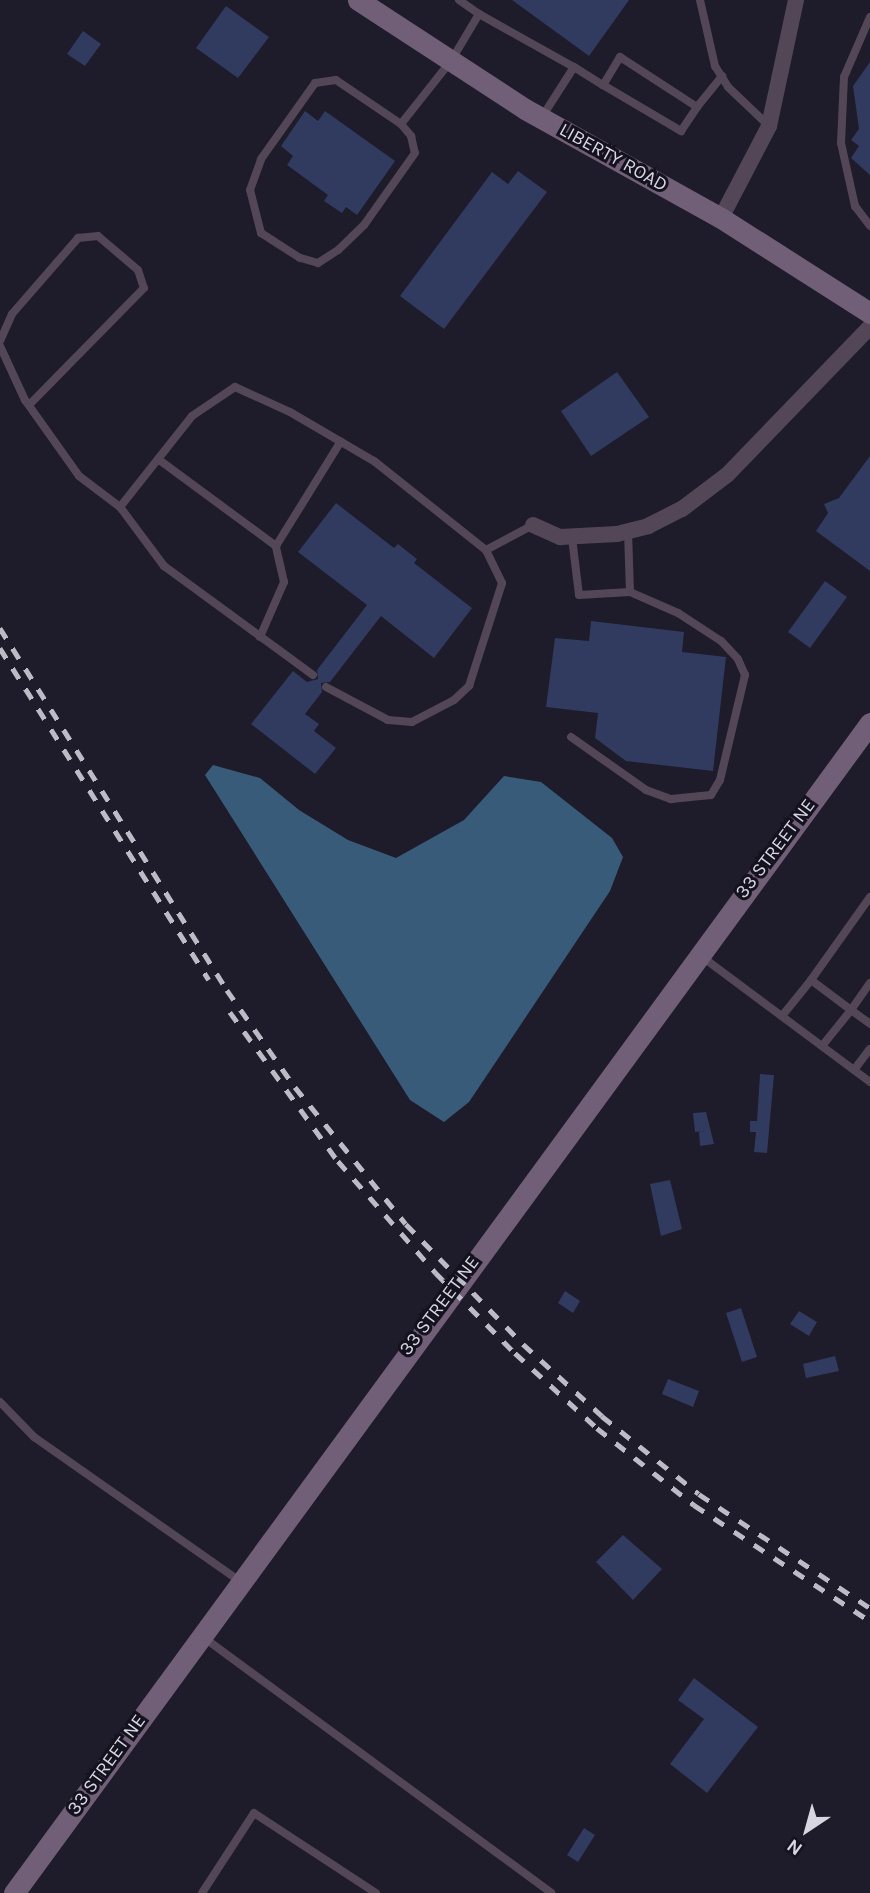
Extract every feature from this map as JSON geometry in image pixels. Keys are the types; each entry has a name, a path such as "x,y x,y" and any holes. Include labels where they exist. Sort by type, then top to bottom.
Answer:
{"street":[{"name":"LIBERTY ROAD","path":"358,0 541,118 721,218 870,313"},
{"path":"721,218 769,126 796,0"},
{"path":"533,525 572,538 628,531 682,509 727,475 870,327"},
{"name":"33 STREET NE","path":"14,1893 698,954 870,723"}],"lane":[{"path":"459,0 681,131 722,76"},
{"path":"700,0 722,76 769,126"},
{"path":"401,124 451,61 480,14"},
{"path":"870,17 844,77 841,143 855,206 870,226"},
{"path":"603,85 620,57 697,107"},
{"path":"541,118 574,67"},
{"path":"336,80 401,124 411,136 415,153 364,225 338,250 318,263 300,258 261,233 250,190 261,159 316,83 336,80"},
{"path":"0,341 12,314 78,238 98,236 138,270 144,288 29,405"},
{"path":"0,346 29,405 79,476 120,507 164,566 313,675"},
{"path":"120,507 192,416 235,387 341,441 374,461 486,550 502,583 469,686 454,701 412,722 388,720 326,687"},
{"path":"276,546 341,441"},
{"path":"158,459 276,546 284,582 260,637"},
{"path":"486,550 533,525"},
{"path":"628,531 630,592"},
{"path":"571,737 646,790 671,799 711,795 720,780 745,675 738,659 720,641 678,613 630,592 579,595 572,538"},
{"path":"782,1016 870,897"},
{"path":"698,954 870,1082"},
{"path":"811,980 870,1024"},
{"path":"822,1046 870,983"},
{"path":"854,1070 870,1049"},
{"path":"0,1402 34,1437 240,1581"},
{"path":"201,1635 551,1893"},
{"path":"202,1893 254,1813 376,1893"}],"water":[{"path":"213,765 260,778 299,810 348,840 396,858 464,820 504,776 541,782 612,838 623,857 610,891 469,1102 444,1122 410,1100 205,775"}],"building":[{"path":"512,0 629,0 589,56"},
{"path":"226,6 269,37 238,78 196,48"},
{"path":"83,31 101,44 85,66 67,54"},
{"path":"870,62 870,175 851,158 859,146 851,140 859,129 853,86"},
{"path":"305,111 318,121 325,111 395,161 357,215 346,207 342,213 324,201 328,195 287,165 293,156 281,146"},
{"path":"518,171 547,192 444,329 400,296 492,172 508,184"},
{"path":"617,372 649,417 591,456 561,411"},
{"path":"870,456 870,571 816,531 828,513 824,504 839,498"},
{"path":"336,503 394,548 398,544 417,559 414,563 472,608 434,658 381,616 330,682 321,683 322,692 305,714 319,724 314,731 336,748 315,774 251,724 293,671 307,682 318,679 317,670 367,605 298,552"},
{"path":"825,581 847,597 810,648 788,632"},
{"path":"591,621 684,632 682,652 726,657 713,771 626,761 595,738 598,713 546,707 555,638 589,641"},
{"path":"760,1074 774,1075 767,1153 754,1152 756,1132 750,1132 750,1121 757,1121"},
{"path":"706,1112 714,1144 700,1146 699,1132 706,1131 695,1132 693,1113"},
{"path":"670,1180 682,1229 661,1236 650,1184"},
{"path":"565,1291 580,1301 573,1313 558,1303"},
{"path":"741,1308 757,1357 742,1362 726,1313"},
{"path":"799,1311 817,1322 809,1336 790,1324"},
{"path":"835,1356 839,1371 806,1378 803,1364"},
{"path":"668,1379 699,1391 693,1407 662,1394"},
{"path":"623,1535 662,1569 633,1600 596,1562"},
{"path":"694,1678 758,1727 707,1793 670,1764 704,1719 678,1700"},
{"path":"584,1828 595,1835 578,1862 567,1855"}],"railway":[{"path":"0,628 227,990 295,1087 406,1224 523,1344 602,1416 699,1494 870,1608"},
{"path":"0,648 209,980"},
{"path":"230,1012 338,1161 436,1273 515,1353 597,1428 694,1505 870,1621"}]}
